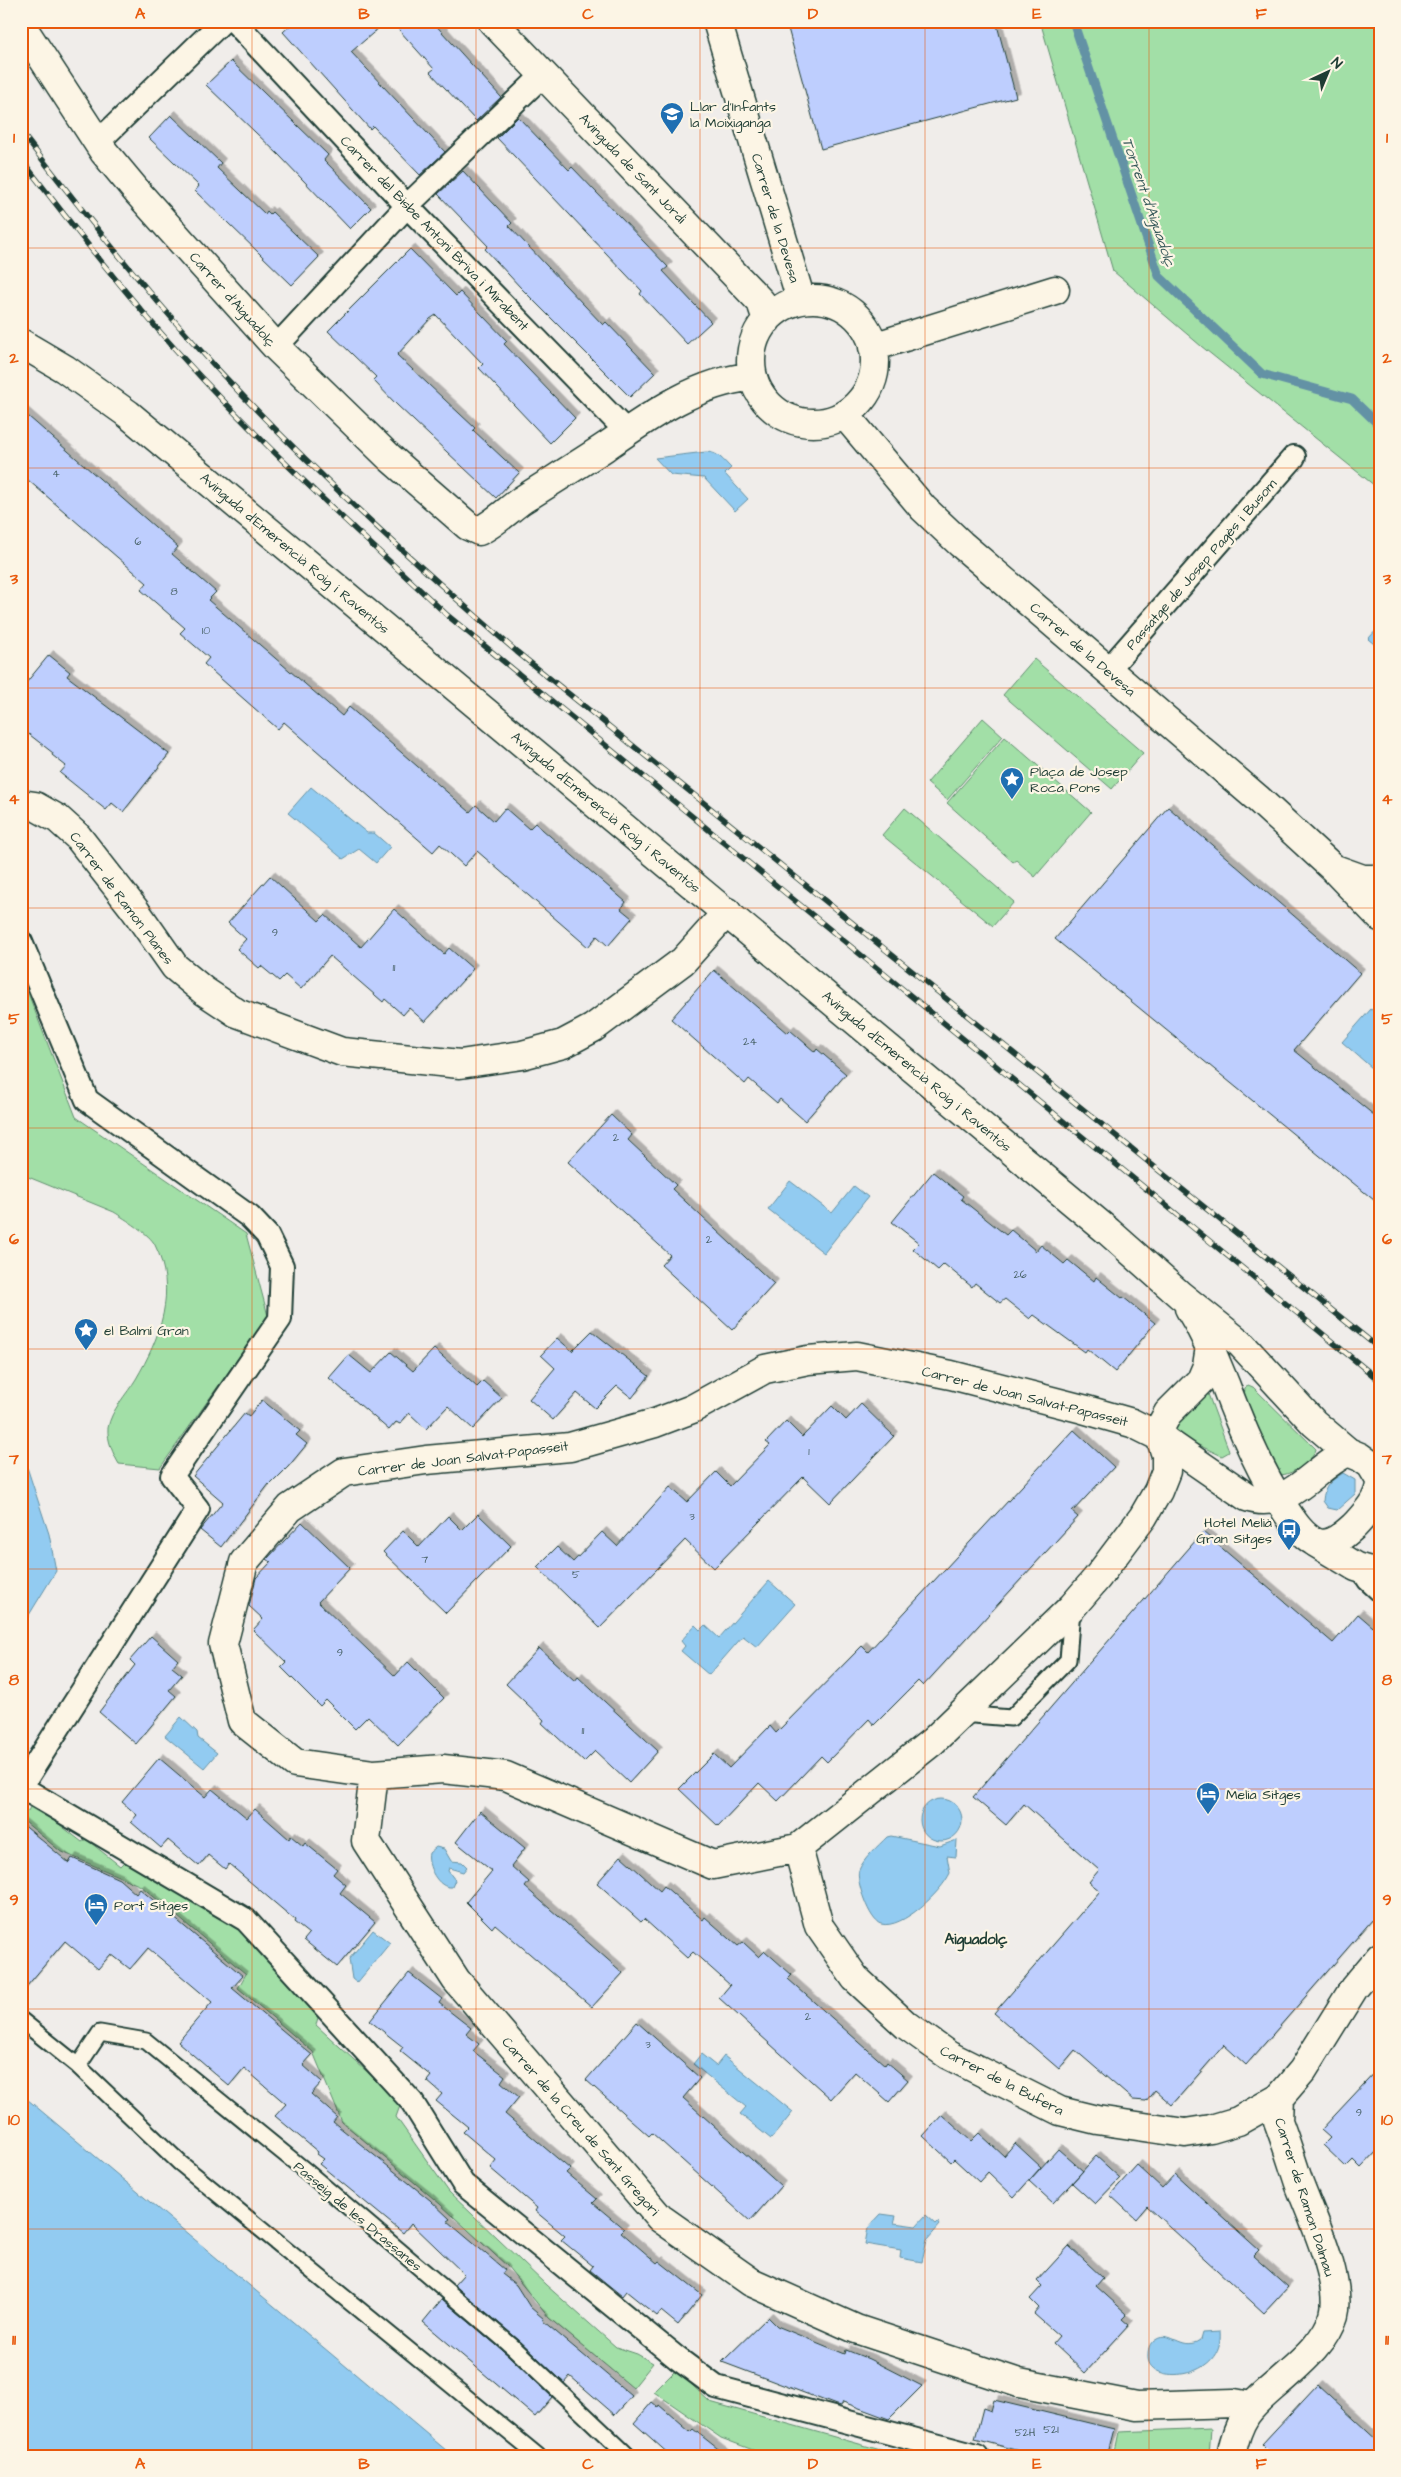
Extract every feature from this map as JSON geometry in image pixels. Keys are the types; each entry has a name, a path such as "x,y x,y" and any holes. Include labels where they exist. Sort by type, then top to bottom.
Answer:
{"street":[{"path":"98,142 223,21"},
{"name":"Avinguda de Sant Jordi","path":"492,21 761,302 766,312 767,320"},
{"name":"Carrer de la Devesa","path":"717,21 800,300"},
{"name":"Carrer d'Aiguadolç","path":"21,25 98,142 128,180 276,347 390,457 468,526 479,531 486,528 521,501 626,432"},
{"name":"Carrer del Bisbe Antoni Briva i Mirabent","path":"246,25 408,206 626,432"},
{"path":"276,347 408,206 544,74"},
{"path":"873,347 1055,290"},
{"path":"814,298 838,304 862,325 873,347 875,362 868,392 857,406 845,415 808,422 788,416 764,397 751,376 752,347 755,336 767,320 781,308 800,300 814,298"},
{"name":"Avinguda d'Emerencià Roig i Raventós","path":"21,343 65,369 128,414 727,912 1109,1232 1180,1295 1240,1343 1314,1423 1348,1452 1360,1457 1378,1472"},
{"path":"626,432 675,403 701,391 720,383 751,376"},
{"name":"Carrer de la Devesa","path":"845,415 923,508 968,550 1257,798 1334,869 1380,918"},
{"name":"Passatge de Josep Pagès i Busom","path":"1108,670 1294,456"},
{"name":"Carrer de Ramon Planes","path":"21,804 35,806 58,819 78,837 135,910 175,967 204,991 237,1013 342,1052 460,1064 522,1055 563,1044 594,1028 682,961 727,912"},
{"name":"Carrer de la Devesa","path":"1334,869 1363,879 1380,879"},
{"path":"21,942 87,1100 250,1217 267,1235 282,1266 280,1319 172,1476 198,1509 21,1787 246,1920 412,2102 463,2184 677,2358 716,2387 977,2456"},
{"name":"Avinguda d'Emerencià Roig i Raventós","path":"1180,1295 1202,1328 1259,1464 1278,1499 1297,1526 1316,1542"},
{"path":"1210,1347 1207,1366 1201,1380 1168,1413 1162,1424 1160,1438 1248,1497 1259,1501 1278,1499 1312,1477 1334,1458 1348,1452"},
{"name":"Carrer de Joan Salvat-Papasseit","path":"857,1356 951,1375 1083,1409 1132,1423 1160,1438 1166,1455 1166,1470 1158,1491 1143,1516 1072,1607 933,1741 798,1848 713,1865 506,1776 443,1769 374,1774 295,1763 242,1721 223,1644 244,1562 290,1508 344,1472 426,1460 570,1447 655,1423 692,1409 765,1369 808,1360 857,1356"},
{"path":"1316,1542 1330,1542 1341,1537 1368,1512 1379,1493 1378,1472"},
{"path":"1316,1542 1368,1571"},
{"name":"Carrer de la Creu de Sant Gregori","path":"374,1774 366,1841 456,1980 660,2218 751,2282 856,2329 1019,2383 1137,2406 1234,2403 1251,2406"},
{"name":"Carrer de la Bufera","path":"798,1848 819,1926 856,1978 906,2025 948,2054 1060,2112 1097,2120 1184,2133 1211,2129 1238,2121 1279,2098"},
{"name":"Carrer de Ramon Dalmau","path":"1231,2456 1236,2432 1251,2406 1306,2358 1321,2340 1334,2315 1336,2298 1331,2272 1278,2121 1279,2098 1303,2070 1354,1988 1380,1957"}],"lane":[{"path":"1368,1571 1366,1582 1380,1595"},
{"path":"961,1714 1011,1718 1038,1692 1068,1660 1072,1607"},
{"path":"21,2020 78,2066 180,2163 538,2456"},
{"name":"Passeig de les Drassanes","path":"78,2066 100,2033 146,2041 307,2172 514,2348 628,2456"}],"green space":[{"path":"1040,21 1380,21 1380,490 1201,346 1113,271"},
{"path":"1034,659 1143,753 1112,789 1003,695"},
{"path":"983,718 1003,736 947,800 927,783"},
{"path":"1005,737 1091,812 1035,877 1016,860 1013,862 947,803"},
{"path":"905,808 1014,902 993,926 882,835"},
{"path":"21,975 76,1117 246,1234 268,1316 160,1468 119,1464 111,1447 108,1428 112,1415 145,1363 159,1331 165,1297 162,1262 155,1245 148,1236 114,1212 21,1174"},
{"path":"1248,1385 1253,1387 1316,1449 1305,1464 1292,1472 1279,1475 1274,1473 1244,1396"},
{"path":"1204,1393 1208,1394 1228,1448 1229,1452 1222,1456 1177,1435 1176,1429 1181,1417"},
{"path":"32,1803 82,1842 86,1839 120,1866 127,1859 238,1926 320,2010 316,2025 401,2103 396,2117 449,2192 546,2285 616,2347 637,2354 653,2363 633,2388 549,2318 507,2266 440,2204 342,2122 313,2052 238,1988 246,1974 141,1886 60,1851 25,1822 21,1823 21,1806 28,1811"},
{"path":"676,2370 710,2402 902,2456 769,2456 721,2438 654,2392"},
{"path":"1211,2428 1209,2456 1114,2456 1119,2432"}],"water":[{"path":"710,452 723,459 731,468 725,474 748,499 735,511 704,478 671,475 655,458"},
{"path":"1380,626 1380,649 1368,639"},
{"path":"311,787 367,833 374,833 390,847 376,863 359,849 343,859 288,813"},
{"path":"1371,1009 1376,1013 1375,1026 1380,1031 1380,1075 1342,1042"},
{"path":"790,1181 832,1213 854,1186 868,1197 824,1253 768,1209"},
{"path":"21,1449 49,1534 56,1571 21,1628"},
{"path":"1343,1473 1355,1480 1355,1494 1337,1510 1328,1508 1323,1501 1325,1491 1332,1481"},
{"path":"769,1581 795,1604 757,1647 743,1636 709,1675 681,1651 685,1646 681,1641 695,1625 700,1630 705,1625 719,1638"},
{"path":"181,1717 197,1732 198,1738 217,1753 204,1768 165,1736"},
{"path":"941,1799 956,1805 962,1820 956,1835 941,1841 926,1835 920,1820 926,1805"},
{"path":"891,1836 940,1846 957,1840 956,1857 947,1856 950,1873 946,1881 920,1908 900,1921 881,1924 877,1922 868,1909 861,1891 858,1875 861,1866 868,1857 887,1837"},
{"path":"436,1847 444,1849 451,1861 462,1862 467,1867 463,1872 449,1868 448,1871 455,1880 452,1887 442,1884 431,1870 429,1853"},
{"path":"373,1930 390,1943 357,1983 352,1979 349,1959"},
{"path":"701,2054 716,2066 724,2056 793,2112 771,2139 740,2114 746,2107 693,2064"},
{"path":"21,2094 453,2456 21,2456"},
{"path":"881,2214 896,2216 894,2223 916,2226 926,2215 936,2224 938,2222 940,2225 927,2240 922,2262 900,2258 901,2250 865,2244 868,2228"},
{"path":"1220,2332 1218,2348 1210,2360 1199,2369 1185,2374 1171,2374 1159,2372 1150,2365 1149,2348 1153,2341 1159,2337 1164,2336 1187,2344 1200,2340 1202,2333"}],"building":[{"path":"295,21 387,21 351,52 445,152 420,175 373,126 370,129 283,32"},
{"path":"391,21 432,21 501,97 476,121 430,72 434,69"},
{"path":"786,21 996,21 1016,97 821,149"},
{"path":"231,61 328,155 324,160 371,208 350,229 279,155 206,85"},
{"path":"171,115 221,163 217,168 265,214 267,211 270,214 272,212 319,257 292,285 195,191 199,186 149,138"},
{"path":"518,117 569,170 572,167 668,267 663,271 711,322 687,344 640,294 642,291 497,138"},
{"path":"463,171 512,223 509,226 603,325 606,322 655,373 630,397 520,287 485,249 488,246 438,194"},
{"path":"410,249 456,296 460,292 507,341 504,344 575,418 550,443 479,368 483,364 436,315 430,319 397,355 475,428 473,430 519,473 496,498 397,405 373,380 376,377 328,331"},
{"path":"21,410 178,547 172,554 216,592 208,600 342,716 349,707 470,812 476,805 494,821 505,808 529,829 535,823 626,902 621,909 632,918 608,946 597,936 588,947 477,851 464,866 440,844 433,852 284,722 278,729 204,664 209,658 180,633 185,628 141,590 147,583 21,474"},
{"path":"49,655 70,672 67,676 169,754 123,812 112,803 106,810 60,773 66,766 52,755 53,753 21,728 21,689"},
{"path":"1168,807 1360,973 1294,1050 1380,1120 1380,1205 1055,939"},
{"path":"270,876 319,921 325,915 361,947 394,909 444,954 449,948 473,969 425,1022 409,1008 403,1015 385,999 383,1002 330,956 301,989 285,975 279,981 261,966 259,968 237,949 246,939 228,923"},
{"path":"714,970 787,1033 790,1030 815,1052 817,1049 846,1074 805,1121 780,1099 777,1103 749,1079 745,1084 671,1019"},
{"path":"611,1115 632,1135 628,1140 676,1185 672,1189 774,1284 732,1330 661,1265 670,1255 568,1162"},
{"path":"933,1172 963,1196 961,1199 1006,1235 1011,1230 1036,1251 1041,1245 1064,1264 1068,1260 1094,1281 1096,1277 1155,1323 1115,1372 1087,1349 1085,1352 1034,1315 1030,1319 1005,1299 1000,1303 975,1283 972,1287 944,1264 938,1270 913,1249 919,1243 892,1222"},
{"path":"592,1331 649,1376 632,1398 617,1386 595,1408 577,1393 553,1420 529,1399 555,1368 541,1355 557,1338 572,1351"},
{"path":"434,1349 477,1387 483,1381 502,1398 473,1429 448,1406 426,1429 409,1413 400,1424 396,1422 389,1430 329,1378 349,1355 371,1373 391,1352 413,1371"},
{"path":"262,1400 300,1431 296,1435 307,1444 288,1467 269,1484 221,1547 200,1530 223,1502 193,1476 245,1413 249,1416"},
{"path":"861,1404 894,1436 830,1503 803,1477 714,1568 685,1540 600,1628 537,1567 557,1547 573,1562 602,1532 617,1546 670,1487 687,1502 716,1472 730,1486 770,1445 766,1442 786,1421 802,1437 832,1406 846,1420"},
{"path":"1074,1430 1114,1467 1072,1512 1078,1517 923,1686 918,1681 874,1725 869,1719 827,1762 821,1756 778,1801 759,1783 718,1826 679,1789 714,1754 729,1768 770,1726 776,1733 862,1646 868,1652"},
{"path":"478,1514 511,1546 446,1613 383,1552 403,1531 419,1547 448,1516 462,1530"},
{"path":"302,1522 350,1568 318,1602 395,1676 408,1662 444,1698 398,1745 368,1716 355,1729 326,1700 320,1706 281,1667 286,1662 253,1630 263,1619 249,1606 256,1578 271,1562 267,1559"},
{"name":"Melia Sitges","path":"1203,1532 1333,1643 1358,1614 1380,1633 1380,1911 1246,2065 1224,2045 1172,2105 1155,2090 1146,2101 1133,2100 1075,2050 1059,2069 994,2013 1100,1891 1089,1882 1099,1870 1024,1804 1006,1825 973,1797"},
{"path":"151,1636 178,1660 172,1667 182,1675 169,1690 176,1696 136,1744 99,1712 135,1665 130,1660"},
{"path":"539,1648 575,1681 578,1677 658,1751 629,1783 595,1751 584,1762 542,1723 544,1720 506,1684"},
{"path":"159,1758 205,1797 212,1789 247,1818 255,1809 289,1839 291,1836 303,1846 305,1843 337,1869 333,1874 346,1885 340,1893 375,1922 337,1967 304,1940 309,1934 294,1922 295,1920 229,1864 225,1869 208,1855 199,1866 168,1840 161,1848 131,1822 137,1815 122,1802"},
{"path":"480,1811 525,1848 511,1866 529,1882 525,1887 623,1973 592,2007 495,1924 492,1928 466,1902 492,1871 456,1842"},
{"path":"21,1823 69,1863 72,1858 119,1879 136,1894 140,1889 243,1976 232,1988 312,2055 303,2065 322,2082 311,2094 337,2117 333,2122 430,2200 450,2219 447,2221 505,2270 502,2274 516,2285 530,2307 544,2319 543,2321 632,2396 615,2415 570,2376 564,2383 520,2341 454,2285 464,2274 411,2223 403,2233 319,2164 324,2159 317,2154 318,2152 275,2116 286,2104 244,2068 229,2086 178,2042 212,2002 148,1948 130,1969 111,1954 98,1969 65,1941 21,1993"},
{"path":"621,1856 660,1891 664,1886 703,1920 705,1917 738,1946 743,1942 759,1957 765,1951 792,1975 788,1979 885,2065 887,2062 908,2080 889,2102 855,2072 831,2099 719,1998 730,1985 693,1952 687,1958 644,1919 641,1922 597,1883"},
{"path":"409,1973 442,1999 439,2003 471,2028 466,2034 479,2044 473,2051 505,2076 501,2082 519,2097 505,2114 570,2169 566,2173 597,2199 593,2203 624,2229 621,2232 657,2263 659,2261 702,2295 678,2325 661,2311 657,2316 626,2291 622,2296 590,2270 593,2266 561,2240 565,2236 535,2211 537,2208 490,2168 496,2160 463,2132 468,2127 436,2101 442,2094 427,2081 431,2076 400,2051 403,2047 370,2021"},
{"path":"637,2022 700,2078 683,2098 781,2186 750,2221 652,2133 649,2136 586,2080"},
{"path":"1380,2067 1380,2148 1361,2168 1353,2160 1346,2167 1323,2145 1330,2138 1321,2130"},
{"path":"942,2115 971,2141 979,2133 1004,2156 1015,2143 1041,2167 1014,2197 988,2172 979,2182 954,2159 951,2162 923,2136"},
{"path":"1058,2149 1083,2171 1053,2203 1029,2181"},
{"path":"1096,2156 1120,2178 1095,2204 1072,2183"},
{"path":"1137,2165 1162,2188 1175,2174 1259,2250 1253,2256 1288,2287 1264,2313 1147,2206 1136,2219 1110,2195"},
{"path":"1069,2246 1103,2278 1096,2286 1127,2314 1122,2319 1129,2325 1085,2373 1053,2343 1059,2336 1034,2314 1039,2308 1030,2299 1042,2286 1037,2281"},
{"path":"442,2299 508,2355 552,2397 535,2417 423,2322"},
{"path":"768,2317 777,2326 845,2354 846,2350 869,2359 922,2386 889,2419 843,2402 841,2406 836,2405 722,2362"},
{"path":"1317,2385 1380,2443 1380,2456 1274,2456 1262,2444"},
{"path":"994,2400 1114,2429 1107,2456 1039,2456 975,2439 983,2408 991,2411"},
{"path":"652,2402 658,2407 659,2405 690,2432 693,2429 727,2456 671,2456 634,2423"}],"waterway":[{"name":"Torrent d'Aiguadolç","path":"1073,21 1159,276 1262,374 1352,399 1380,426"}],"railway":[{"path":"21,132 120,257 171,318 225,377 295,449 442,586 517,652 1380,1349"},
{"path":"21,159 90,248 186,362 298,476 447,615 1380,1381"}],"place":[{"name":"Llar d'Infants la Moixiganga","path":"672,135"},
{"name":"Plaça de Josep Roca Pons","path":"1012,800"},
{"name":"el Balmí Gran","path":"86,1351"},
{"name":"Hotel Melià Gran Sitges","path":"1289,1551"},
{"name":"Melia Sitges","path":"1208,1815"},
{"name":"Port Sitges","path":"96,1926"}],"district":[{"name":"Aiguadolç","path":"976,1939"}]}
